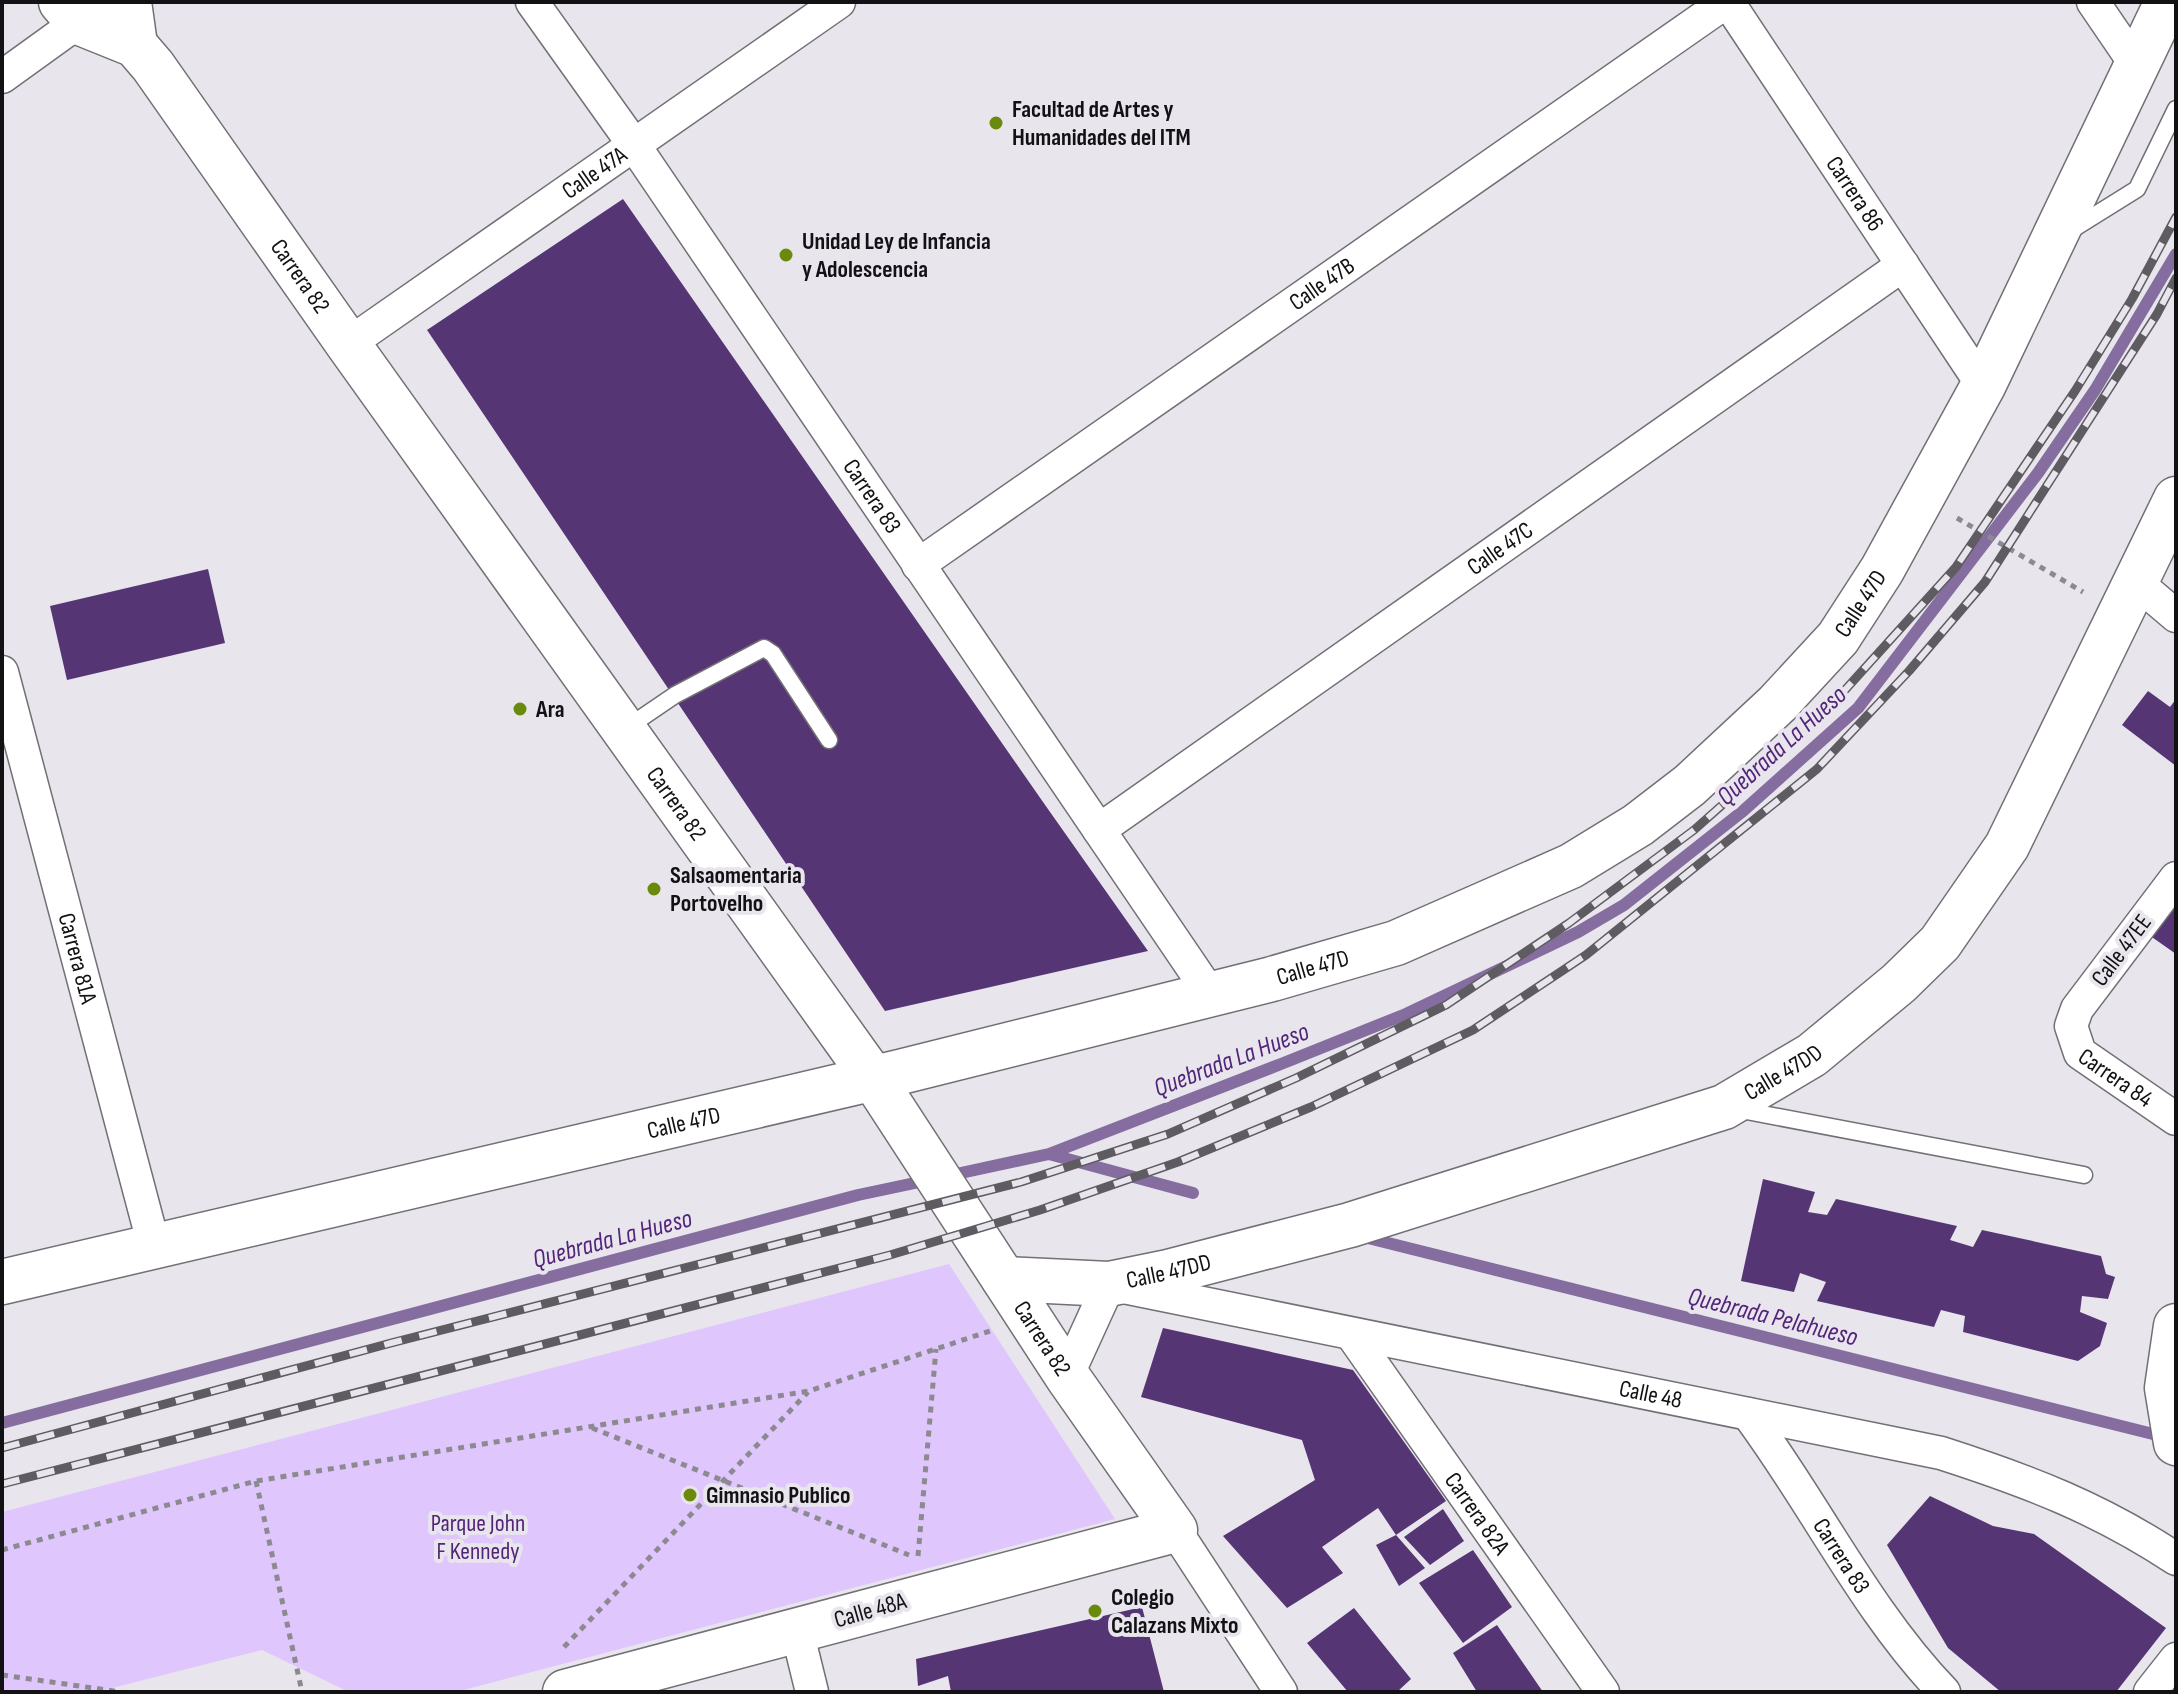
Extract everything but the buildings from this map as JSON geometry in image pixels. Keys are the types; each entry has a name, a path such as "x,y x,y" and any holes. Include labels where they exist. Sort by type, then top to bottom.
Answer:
{"street":[{"name":"Carrera 82","path":"129,2 135,45 873,1078 1067,1376 1175,1530 1281,1692"},
{"name":"Carrera 83","path":"532,2 634,145 1209,992"},
{"name":"Calle 47A","path":"348,344 839,2"},
{"name":"Carrera 86","path":"1727,2 1983,386"},
{"name":"Calle 47B","path":"918,565 1727,2"},
{"path":"2093,2 2136,65"},
{"name":"Calle 47D","path":"2,1282 873,1078 1209,992 1272,979 1396,943 1493,903 1571,866 1638,825 1680,793 1777,704 1838,638 1882,570 1983,386 2167,2"},
{"path":"2,77 82,9 135,45"},
{"name":"Calle 47C","path":"1099,830 1903,265"},
{"name":"Calle 47DD","path":"992,1261 1109,1284 1350,1225 1724,1107 1812,1055 1855,1022 1940,943 2007,846 2176,499"},
{"path":"2137,583 2176,616"},
{"name":"Carrera 81A","path":"2,672 154,1246"},
{"name":"Calle 47EE","path":"2071,1026 2077,1009 2176,878"},
{"name":"Carrera 84","path":"2071,1026 2080,1053 2176,1119"},
{"name":"Calle 47DD","path":"1067,1376 1109,1284"},
{"name":"Calle 48","path":"1109,1284 1941,1453 2020,1478 2082,1503 2176,1559"},
{"path":"2174,1436 2167,1388 2176,1326"},
{"name":"Carrera 82A","path":"1352,1335 1603,1692"},
{"name":"Carrera 83","path":"1748,1414 1792,1473 1906,1646 1944,1692"},
{"name":"Calle 48A","path":"559,1675 797,1631 1175,1530"},
{"path":"797,1631 812,1692"},
{"path":"2150,1692 2176,1659"}],"lane":[{"path":"2052,241 2137,189 2176,109"},
{"path":"624,730 675,695 764,648 773,654 829,740"},
{"path":"1724,1107 2084,1175"}],"path":[{"path":"1947,512 2065,582"},
{"path":"2,1550 256,1481 809,1391 1029,1318"},
{"path":"588,1427 918,1558 936,1349"},
{"path":"559,1675 724,1481 809,1391"},
{"path":"256,1481 302,1692"},
{"path":"2,1675 121,1692"}],"green space":[{"name":"Parque John F Kennedy","path":"949,1264 1115,1519 456,1692 349,1692 262,1650 96,1692 2,1692 2,1512"}],"waterway":[{"name":"Quebrada La Hueso","path":"947,1176 1049,1154 1406,1014 1578,932 1624,905 1743,811 1858,708 2038,473 2095,390 2176,254"},
{"name":"Quebrada Pelahueso","path":"1049,1154 1193,1193"},
{"name":"Quebrada La Hueso","path":"2,1423 858,1195 929,1180"},
{"name":"Quebrada Pelahueso","path":"1360,1236 2165,1437"}],"railway":[{"path":"2,1448 391,1343 1021,1182 1168,1134 1296,1078 1446,1005 1569,923 1694,830 1817,721 1956,567 2075,391 2132,299 2176,217"},
{"path":"2,1484 890,1255 1040,1210 1178,1162 1311,1107 1473,1030 1586,955 1817,769 1909,671 1985,582 2157,314 2176,278"}],"place":[{"name":"Facultad de Artes y Humanidades del ITM","path":"996,123"},
{"name":"Unidad Ley de Infancia y Adolescencia","path":"786,255"},
{"name":"Ara","path":"520,709"},
{"name":"Salsaomentaria Portovelho","path":"654,889"},
{"name":"Gimnasio Publico","path":"690,1495"},
{"name":"Colegio Calazans Mixto","path":"1095,1611"}]}
